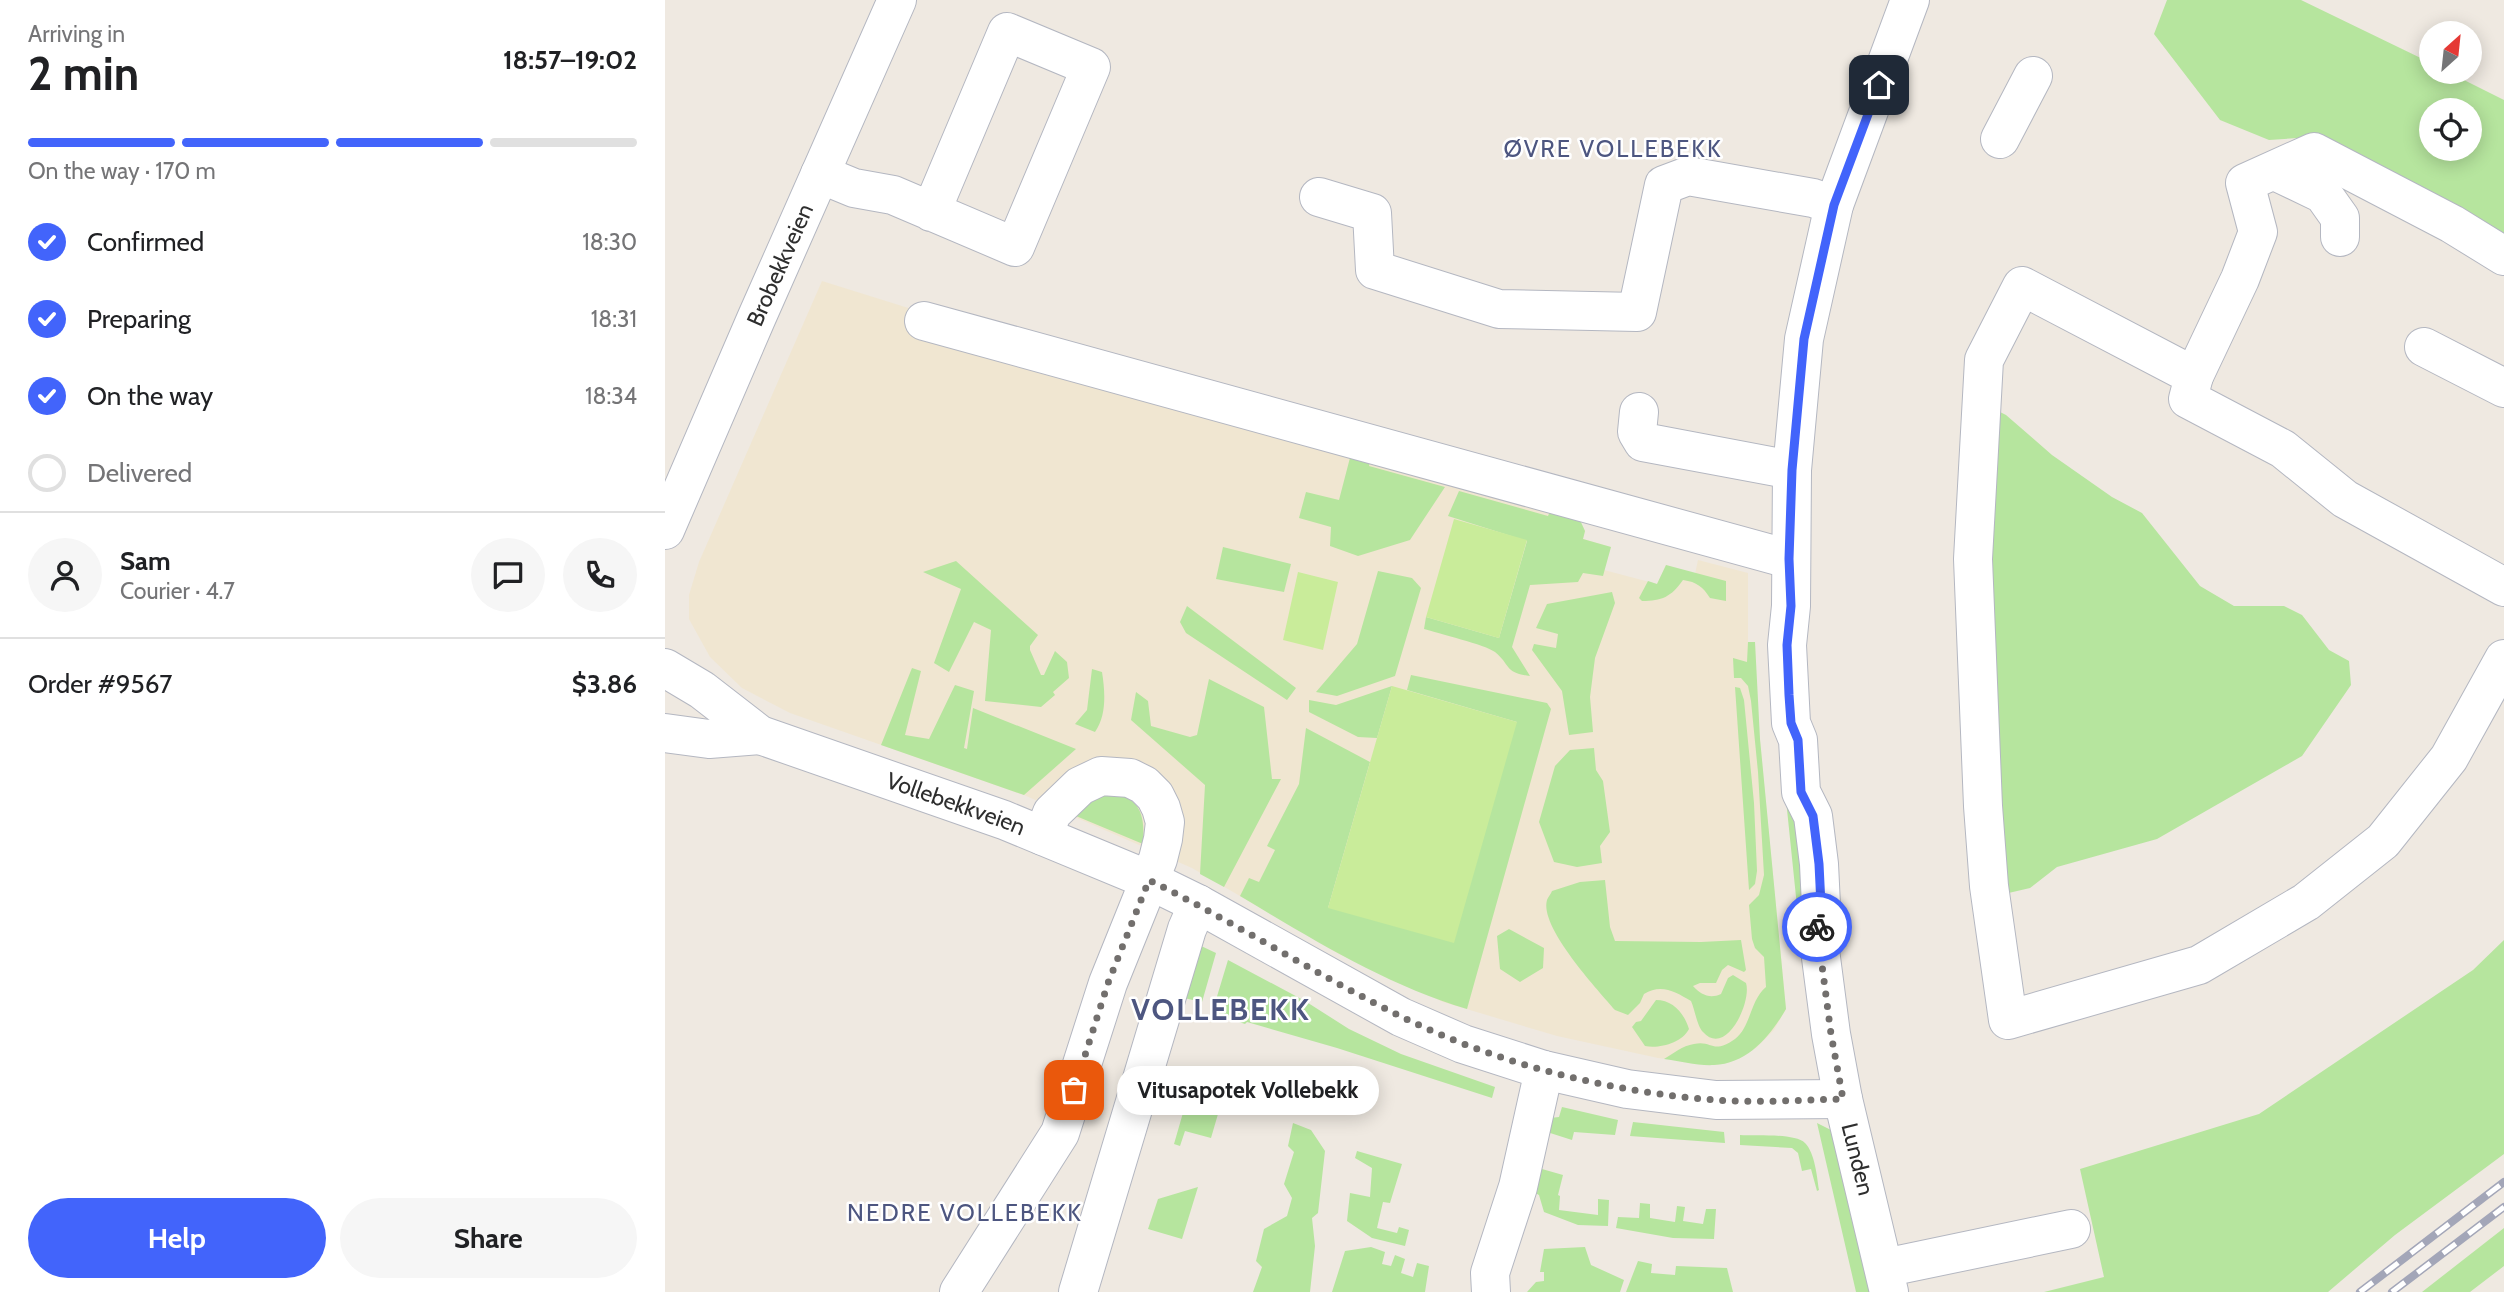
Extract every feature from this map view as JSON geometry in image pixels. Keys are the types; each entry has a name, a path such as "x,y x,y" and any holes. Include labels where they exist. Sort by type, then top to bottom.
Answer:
{"street":[{"name":"Brobekkveien","path":"665,529 897,0"},
{"name":"Lunden","path":"1886,1280 1843,1099 1831,1034 1817,927 1821,905 1813,816 1801,792 1798,740 1791,723 1787,645 1791,606 1789,559 1792,470 1804,339 1834,205 1910,0"},
{"path":"820,174 854,188 893,195 931,212 1015,247 1091,67 1007,32 931,212"},
{"path":"2000,139 2033,76"},
{"path":"2504,256 2452,224 2314,152 2245,183 2258,232 2240,279 2193,376 2188,400 2283,449 2345,499 2504,587"},
{"path":"2275,171 2323,194 2340,218 2340,237"},
{"path":"1319,197 1372,213 1375,270 1499,309 1637,312 1664,185 1688,176 1813,198 1834,205"},
{"path":"2193,376 2022,286 1984,360 1973,559 1974,601 1989,886 2008,1020 2199,965 2306,902 2383,841 2449,758 2504,659"},
{"path":"924,321 1789,559"},
{"path":"2424,347 2504,388"},
{"path":"1632,424 1643,442 1792,470"},
{"name":"Vollebekkveien","path":"665,667 702,690 760,735 1004,820 1149,880 1198,904 1401,1017 1463,1044 1544,1070 1627,1088 1716,1100 1843,1099"},
{"name":"Vollebekkveien","path":"665,733 709,739 760,735"},
{"path":"959,1292 1061,1133 1108,983 1161,849 1165,822 1155,796 1144,785 1130,778 1101,776 1080,786 1052,813 1043,836"},
{"path":"1078,1292 1187,929 1198,904"},
{"path":"1491,1292 1490,1273 1518,1187 1544,1070"},
{"path":"1886,1280 2071,1229"}],"shaded area":[{"path":"822,281 1579,518 1585,531 1583,539 1611,547 1604,570 1657,584 1666,565 1695,574 1698,560 1748,573 1748,642 1755,642 1756,700 1786,1009 1774,1030 1756,1048 1716,1065 1658,1058 1557,1036 1443,1002 1339,954 1192,868 1024,795 790,713 742,688 710,657 689,619 689,595 699,562"}],"green space":[{"path":"2167,0 2301,0 2419,57 2419,84 2472,84 2504,100 2504,235 2313,137 2269,140 2220,120 2154,34"},
{"path":"1990,407 2006,415 2052,455 2112,497 2142,513 2200,586 2234,606 2284,606 2302,615 2329,650 2349,661 2351,685 2302,756 2157,839 2057,867 2030,888 2000,895 1989,696"},
{"path":"1352,450 1371,456 1369,466 1445,487 1410,540 1358,556 1330,546 1331,527 1299,518 1306,492 1339,500"},
{"path":"1459,491 1548,516 1551,509 1579,518 1585,531 1583,539 1611,547 1603,576 1583,573 1578,582 1530,585 1512,647 1530,676 1512,671 1490,649 1424,629 1426,617 1499,638 1527,541 1448,516"},
{"path":"1454,519 1527,540 1499,638 1426,617"},
{"path":"1223,547 1291,564 1284,592 1216,579"},
{"path":"956,561 1038,635 1030,650 1041,675 1044,675 1055,651 1067,662 1069,678 1041,707 985,701 991,630 974,622 949,672 934,663 961,589 923,572"},
{"path":"1666,565 1726,581 1726,601 1710,598 1699,586 1683,580 1665,597 1642,601 1639,598 1648,581 1657,584"},
{"path":"1378,571 1412,578 1421,588 1395,676 1337,696 1316,692 1357,644"},
{"path":"1298,572 1338,582 1323,650 1283,640"},
{"path":"1612,592 1615,603 1595,658 1590,697 1593,732 1569,735 1562,691 1532,650 1534,644 1556,648 1558,634 1536,628 1547,604"},
{"path":"1187,606 1296,688 1287,700 1186,633 1180,622"},
{"path":"1748,642 1755,642 1760,739 1786,1009 1766,1038 1748,1054 1737,1059 1708,1065 1664,1059 1690,1045 1700,1043 1717,1047 1735,1039 1766,987 1764,957 1755,948 1752,939 1749,905 1759,895 1764,875 1751,701 1748,686 1741,678 1734,678 1733,658 1747,662"},
{"path":"912,668 921,671 905,735 929,739 955,685 974,691 964,748 967,749 973,708 1076,749 1024,795 881,745"},
{"path":"1092,669 1102,672 1104,695 1102,718 1095,732 1075,724 1087,710"},
{"path":"1411,675 1547,703 1551,709 1467,1009 1379,974 1240,896 1249,878 1259,882 1275,850 1267,846 1299,784 1306,728 1370,762 1328,908 1517,722 1407,690"},
{"path":"1209,679 1264,707 1272,779 1281,779 1224,887 1200,874 1205,785 1131,720 1136,692 1148,701 1151,726 1190,737 1197,735"},
{"path":"1392,686 1377,738 1358,737 1309,712 1309,700 1336,705"},
{"path":"1392,686 1517,722 1454,943 1328,908"},
{"path":"1735,687 1740,688 1744,700 1754,803 1757,871 1755,884 1749,890"},
{"path":"1594,748 1596,770 1603,781 1610,832 1600,846 1602,863 1577,867 1554,862 1539,822 1555,766 1570,750"},
{"path":"1785,790 1789,797 1811,890 1799,926"},
{"path":"1110,794 1129,799 1139,810 1142,817 1143,844 1076,816 1096,798"},
{"path":"1605,880 1610,927 1615,941 1741,940 1746,970 1744,972 1728,965 1722,970 1716,983 1693,986 1702,994 1713,996 1721,994 1728,978 1733,975 1746,983 1747,992 1741,1014 1728,1033 1720,1038 1712,1038 1703,1032 1691,1001 1668,990 1656,989 1644,994 1640,1003 1628,1015 1615,1010 1584,974 1552,926 1547,912 1547,900 1552,891 1580,882"},
{"path":"1509,929 1544,948 1543,968 1520,982 1500,969 1497,936"},
{"path":"2504,940 2504,1154 2395,1235 2328,1292 2044,1292 2104,1277 2080,1169 2259,1114 2473,970"},
{"path":"1199,945 1216,953 1202,1002 1184,998"},
{"path":"1228,960 1305,1001 1349,1029 1401,1054 1495,1087 1492,1098 1337,1048 1212,1013"},
{"path":"1656,1000 1668,1002 1677,1009 1689,1029 1681,1038 1670,1044 1645,1046 1632,1027 1641,1021"},
{"path":"1193,1078 1202,1080 1199,1090 1223,1097 1211,1138 1185,1131 1180,1146 1174,1144"},
{"path":"1562,1107 1618,1120 1615,1135 1574,1132 1572,1140 1547,1132 1550,1118 1559,1117"},
{"path":"1633,1122 1724,1132 1725,1143 1630,1136"},
{"path":"1293,1123 1311,1130 1325,1151 1318,1213 1312,1218 1315,1246 1310,1292 1253,1292 1262,1267 1256,1261 1264,1229 1287,1216 1292,1198 1284,1184 1294,1152 1288,1146"},
{"path":"1817,1123 1831,1130 1874,1292 1856,1292"},
{"path":"1740,1135 1784,1136 1805,1143 1813,1159 1819,1190 1817,1191 1811,1169 1802,1171 1798,1153 1792,1148 1740,1145"},
{"path":"1357,1151 1402,1164 1390,1203 1383,1202 1377,1228 1397,1233 1399,1227 1409,1230 1405,1246 1372,1238 1347,1221 1350,1193 1370,1197 1372,1168 1355,1158"},
{"path":"1535,1167 1563,1175 1558,1195 1559,1210 1598,1215 1598,1199 1609,1200 1608,1226 1578,1225 1544,1212 1539,1195 1530,1190"},
{"path":"1198,1187 1182,1239 1148,1229 1158,1199"},
{"path":"1640,1203 1650,1204 1650,1218 1675,1222 1677,1206 1685,1207 1683,1221 1703,1224 1706,1209 1716,1209 1714,1239 1673,1238 1616,1228 1618,1217 1639,1218"},
{"path":"2504,1228 2504,1266 2470,1292 2422,1292"},
{"path":"1371,1247 1385,1252 1382,1264 1391,1266 1395,1255 1405,1259 1401,1273 1413,1277 1417,1263 1429,1266 1425,1292 1332,1292 1345,1251"},
{"path":"1585,1247 1591,1265 1624,1280 1620,1292 1527,1292 1536,1282 1544,1281 1544,1272 1540,1272 1544,1249"},
{"path":"1638,1261 1652,1264 1651,1273 1675,1275 1676,1266 1727,1268 1733,1292 1626,1292"}],"railway":[{"path":"2360,1292 2504,1182"},
{"path":"2392,1292 2504,1207"}],"way so far":[{"path":"1074,1090 1108,983 1149,880 1198,904 1401,1017 1463,1044 1544,1070 1627,1088 1716,1100 1843,1099 1831,1034 1817,927"}],"place":[{"name":"Vitusapotek Vollebekk","path":"1074,1090"}],"district":[{"name":"ØVRE VOLLEBEKK","path":"1613,148"},
{"name":"VOLLEBEKK","path":"1221,1009"},
{"name":"NEDRE VOLLEBEKK","path":"965,1212"}],"route":[{"path":"1817,927 1821,905 1819,864 1813,816 1801,792 1798,740 1791,723 1789,695 1787,645 1791,606 1789,559 1792,470 1804,339 1834,205 1879,85"}]}
